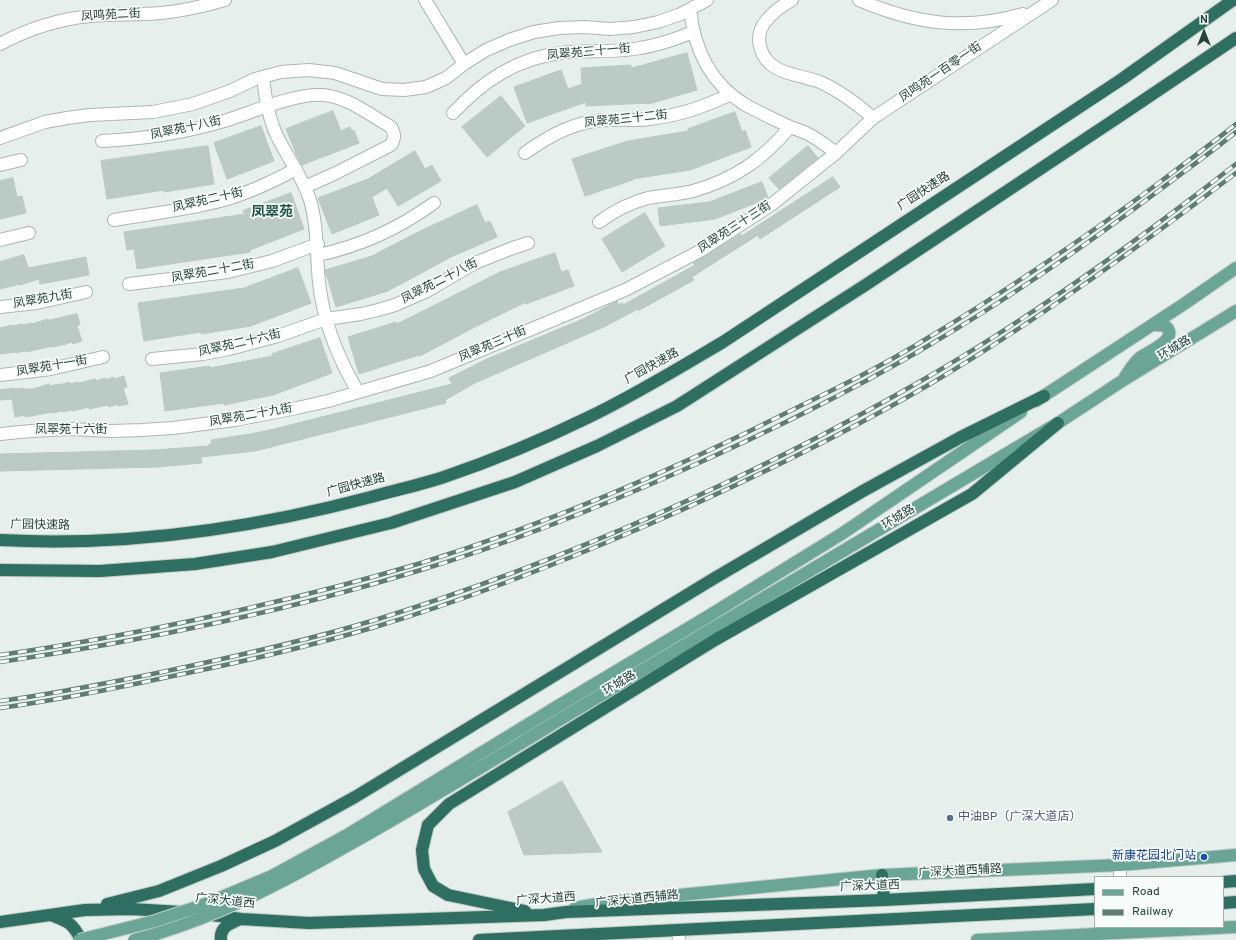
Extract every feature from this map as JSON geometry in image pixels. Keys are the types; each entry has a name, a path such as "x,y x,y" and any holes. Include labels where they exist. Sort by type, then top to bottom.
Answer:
{"highway":[{"name":"广园快速路","path":"0,540 93,541 167,536 246,526 328,508 443,477 516,450 590,417 658,381 722,342 1122,79 1233,0"},
{"path":"0,570 100,571 195,564 272,552 391,523 529,476 597,446 677,406 867,284 1236,38"},
{"path":"85,910 159,891 221,866 275,841 355,797 713,579 863,491 961,437 1044,396"},
{"path":"544,915 448,895 433,886 424,869 422,850 428,825 449,804 715,640 972,494 1058,423"},
{"path":"882,875 884,900"},
{"path":"1224,882 1236,881"},
{"name":"广深大道西","path":"0,922 85,910 131,909 185,912 242,919 309,923 544,915 566,912 884,900 1094,889"},
{"path":"1224,903 1236,902"},
{"path":"479,940 678,935 1094,909"},
{"path":"50,915 70,923 77,932 80,940"},
{"path":"221,940 220,937 223,930 228,924 242,919"}],"main road":[{"name":"环城路","path":"80,940 162,919 203,905 272,876 347,835 843,533 1044,396 1236,268"},
{"name":"环城路","path":"134,940 156,934 236,904 298,874 382,827 1058,423 1122,381 1236,312"},
{"path":"1122,381 1139,358 1166,341 1169,331 1166,327 1162,325 1152,325"},
{"name":"广深大道西辅路","path":"566,912 580,907 609,902 882,875 1120,871 1236,855"},
{"path":"1224,928 1236,927"},
{"path":"977,940 1217,928"}],"street":[{"name":"凤鸣苑二街","path":"0,44 32,29 60,21 90,16 161,13 187,9 225,0"},
{"path":"425,0 464,64"},
{"path":"0,138 30,127 67,118 90,115 153,112 193,104 230,91 255,79 281,72 308,70 336,74 382,89 404,90 426,87 446,78 486,50 509,40 534,32 559,28 610,29 634,27 658,22 690,9 707,0"},
{"path":"792,0 773,13 765,21 760,32 759,43 762,53 768,63 777,69 819,82 848,98 874,118"},
{"path":"859,0 883,10 913,19 944,24 975,24 1006,19 1036,11"},
{"name":"凤鸣苑一百零一街","path":"836,153 874,118 1052,0"},
{"path":"690,9 693,32 697,47 717,80 730,94 744,104 790,127 812,136 836,153"},
{"name":"凤翠苑三十一街","path":"453,113 470,95 490,79 512,67 535,58 560,53 612,51 640,48 667,42 693,32"},
{"path":"263,77 267,107 277,135 305,187 314,215 318,249 319,282 326,319 339,357 358,392"},
{"name":"凤翠苑三十二街","path":"525,153 550,136 564,129 585,123 608,120 631,120 665,117 699,108 730,94"},
{"name":"凤翠苑十八街","path":"102,141 143,138 190,130 229,120 305,96 323,95 340,98 356,106 391,128 394,133 394,139 391,145 336,174 305,187"},
{"path":"599,222 614,211 631,203 649,198 691,191 714,184 736,174 756,161 774,145 790,127"},
{"name":"凤翠苑三十三街","path":"626,290 700,251 771,205 836,153"},
{"path":"0,165 21,160"},
{"name":"凤翠苑二十街","path":"114,220 220,201 262,186 296,169"},
{"name":"凤翠苑二十二街","path":"129,284 228,272 318,249 349,247 379,236 408,221 434,203"},
{"path":"0,240 29,233"},
{"name":"凤翠苑二十八街","path":"326,319 361,314 401,303 428,291 475,264 528,243"},
{"name":"凤翠苑三十街","path":"358,392 431,371 626,290"},
{"name":"凤翠苑九街","path":"0,307 37,303 86,292"},
{"name":"凤翠苑二十六街","path":"152,359 229,349 278,336 326,319"},
{"name":"凤翠苑十一街","path":"0,375 51,369 103,357"},
{"name":"凤翠苑二十九街","path":"142,430 243,419 297,408 358,392"},
{"name":"凤翠苑十六街","path":"0,434 71,429 111,431 142,430"}],"building":[{"path":"687,53 697,90 649,104 586,106 586,102 527,123 514,87 561,70 568,89 582,84 581,68 631,65 631,68"},
{"path":"501,96 525,126 487,157 462,127"},
{"path":"333,111 341,131 350,127 352,131 354,130 359,143 302,165 286,129"},
{"path":"735,112 742,132 745,130 751,147 690,170 632,179 633,180 585,196 572,159 628,141 688,131 688,129"},
{"path":"261,126 274,161 227,179 214,143"},
{"path":"208,146 214,184 107,199 101,161"},
{"path":"808,146 818,158 779,189 769,178"},
{"path":"415,151 425,169 432,165 441,181 398,206 387,188 372,197 379,215 332,234 318,198 368,179"},
{"path":"833,177 840,187 760,239 758,235 692,277 694,280 638,311 638,309 606,326 475,383 445,400 446,403 255,451 201,457 202,463 157,467 0,471 0,454 154,450 209,446 209,444 212,444 211,440 274,429 452,384 449,378 487,359 583,319 617,301 619,305 622,303 623,305 695,265 693,263 740,234 741,236 748,232"},
{"path":"13,178 17,197 22,196 26,213 0,219 0,181"},
{"path":"762,182 768,198 766,199 715,219 660,226 658,208 709,202"},
{"path":"291,193 304,229 250,250 250,252 137,269 134,249 127,250 124,232 245,214 243,211"},
{"path":"477,205 485,223 490,221 497,237 451,257 388,291 336,307 325,270 372,256 420,231"},
{"path":"645,213 665,246 622,272 602,239"},
{"path":"555,253 561,272 568,270 574,286 526,304 526,302 420,356 419,355 359,374 348,337 396,322 397,324 500,272"},
{"path":"24,255 28,268 86,257 89,275 40,284 39,279 0,289 0,262"},
{"path":"298,268 311,303 251,326 144,341 138,303 244,288"},
{"path":"77,314 80,324 77,326 82,341 73,344 72,342 26,352 0,354 0,328 13,325 32,324 48,319"},
{"path":"320,338 332,373 273,395 224,405 224,403 165,411 160,373 210,366 210,368 273,356 272,354"},
{"path":"124,376 127,387 123,388 128,404 118,406 118,404 109,407 108,405 89,409 89,407 73,411 15,417 12,399 0,400 0,390 14,388 33,389 49,384 50,386 69,382 69,384 79,383 95,379 96,381 114,377 115,379"},
{"path":"562,781 602,852 524,855 508,812"}],"railway":[{"path":"0,655 94,640 187,622 335,587 421,563 516,531 564,513 657,474 842,385 921,342 1012,285 1072,245 1160,182 1236,124"},
{"path":"0,662 106,645 212,624 369,585 454,560 521,537 651,484 804,413 863,383 921,350 984,312 1076,251 1210,153 1236,132"},
{"path":"0,701 61,692 162,672 349,628 518,571 657,514 794,450 860,415 967,354 1085,276 1236,164"},
{"path":"0,708 85,694 194,672 272,654 375,627 445,605 480,592 582,553 650,524 793,458 898,403 932,383 1049,309 1162,229 1236,173"}],"place":[{"name":"中油BP（广深大道店）","path":"950,818"},
{"name":"新康花园北门站","path":"1204,857"}],"district":[{"name":"凤翠苑","path":"272,213"}]}
